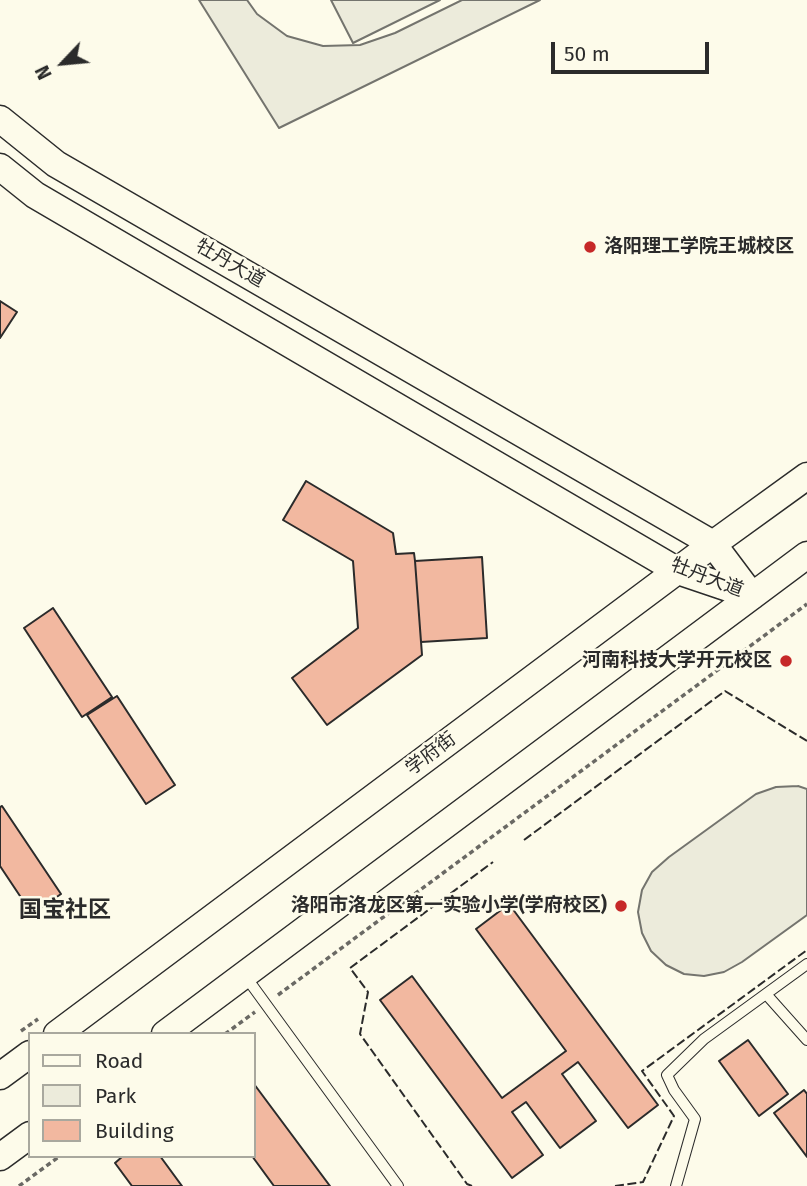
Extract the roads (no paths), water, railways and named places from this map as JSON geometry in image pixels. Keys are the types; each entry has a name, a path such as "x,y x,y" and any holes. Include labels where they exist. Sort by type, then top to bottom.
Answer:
{"main road":[{"name":"牡丹大道","path":"0,119 56,164 713,544 752,596"},
{"name":"牡丹大道","path":"0,167 35,195 678,571 752,596"},
{"name":"学府街","path":"60,1032 807,476"},
{"path":"168,1032 807,555"},
{"path":"0,1076 28,1055"},
{"path":"0,1157 28,1136"}],"lane":[{"path":"676,1186 695,1119 674,1090 667,1074 704,1039 807,964"},
{"path":"244,975 398,1186"},
{"path":"766,993 807,1040"}],"place":[{"name":"洛阳理工学院王城校区","path":"590,247"},
{"name":"河南科技大学开元校区","path":"786,661"},
{"name":"洛阳市洛龙区第一实验小学(学府校区)","path":"621,906"}],"district":[{"name":"国宝社区","path":"65,911"}]}
